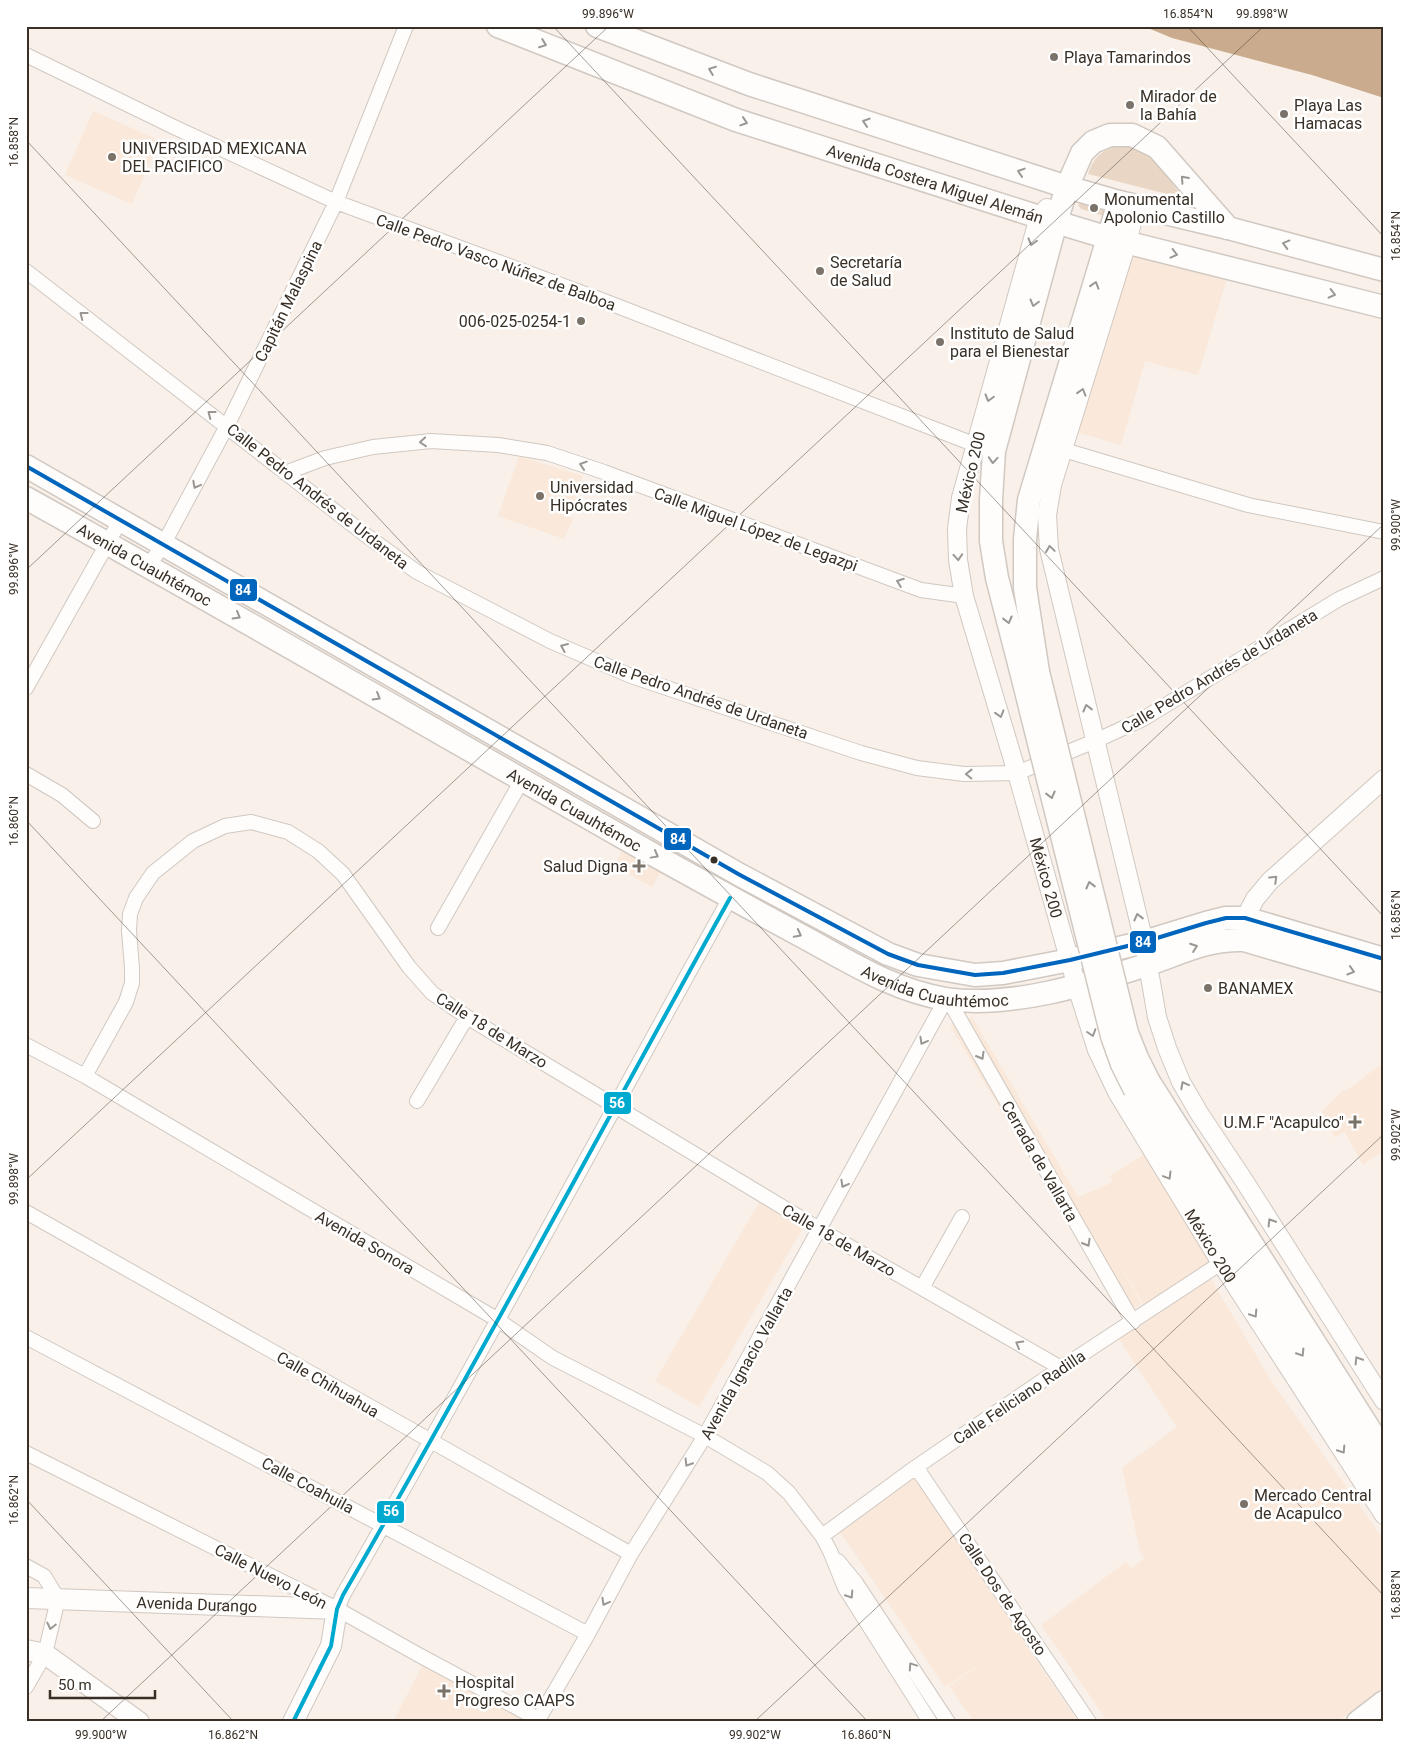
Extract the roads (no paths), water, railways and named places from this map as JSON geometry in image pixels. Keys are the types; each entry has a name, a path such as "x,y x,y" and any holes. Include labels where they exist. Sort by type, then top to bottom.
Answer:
{"main road":[{"name":"Avenida Costera Miguel Alemán","path":"498,26 736,120 1048,220 1118,241 1384,307"},
{"path":"597,26 749,84 1067,187 1384,270"},
{"path":"1031,676 997,578 991,541 991,500 994,451 1048,220 1067,187 1082,153 1094,142 1110,135 1132,135 1156,148 1228,228"},
{"path":"1031,676 1025,588 1025,539 1030,500 1118,241 1128,204"},
{"name":"Avenida Cuauhtémoc","path":"26,466 740,875 888,954 918,965 975,975 1003,973 1070,960 1144,942 1226,918 1245,918 1384,959"},
{"name":"Avenida Cuauhtémoc","path":"26,498 149,565 730,898 880,978 912,991 947,999 978,1001 1010,999 1077,986 1149,964 1209,942 1226,939 1244,940 1384,981"},
{"name":"México 200","path":"1031,676 1112,1036 1122,1064 1142,1086 1384,1452"},
{"name":"México 200","path":"1142,1086 1384,1485"},
{"name":"Avenida Durango","path":"26,1598 337,1609"},
{"path":"293,1722 331,1646 337,1609"},
{"path":"36,1652 139,1722"},
{"path":"1358,1722 1384,1702"}],"street":[{"name":"Capitán Malaspina","path":"149,565 163,545 227,426 336,202 406,26"},
{"name":"Calle Pedro Vasco Núñez de Balboa","path":"26,55 176,128 336,202 599,299 976,445"},
{"name":"México 200","path":"1048,220 976,445 962,498 957,528 958,560 964,596 1097,1050 1117,1092 1221,1263 1384,1515"},
{"path":"1118,241 1064,450 1052,485 1048,515 1049,549 1144,942 1157,1017 1167,1048 1181,1082 1199,1113 1384,1401"},
{"name":"Calle Pedro Andrés de Urdaneta","path":"26,271 285,473 417,572 550,641 631,676 861,753 917,768 964,774 1017,773 1096,741 1143,719 1339,599 1384,578"},
{"name":"Calle Miguel López de Legazpi","path":"285,473 325,458 373,447 431,441 498,444 547,453 604,472 921,590 964,596"},
{"path":"1064,450 1248,505 1384,532"},
{"path":"26,688 120,521"},
{"path":"26,774 62,795 93,821"},
{"path":"1245,918 1256,899 1270,882 1384,779"},
{"path":"438,928 522,780"},
{"name":"Calle 18 de Marzo","path":"85,1076 126,1002 132,983 130,914 136,898 153,873 193,841 225,826 251,822 288,832 318,851 343,874 409,967 432,993 467,1017 819,1229 1061,1368"},
{"path":"337,1609 730,898"},
{"name":"Avenida Ignacio Vallarta","path":"537,1720 588,1634 631,1554 705,1436 947,999"},
{"name":"Cerrada de Vallarta","path":"947,999 1133,1322"},
{"path":"417,1102 467,1017"},
{"name":"Avenida Sonora","path":"26,1045 85,1076 498,1320 553,1358 705,1436 767,1473 789,1492 822,1536 830,1551"},
{"name":"Calle Chihuahua","path":"26,1212 631,1554"},
{"path":"922,1288 962,1217"},
{"name":"Calle Feliciano Radilla","path":"822,1536 916,1467 1061,1368 1221,1263"},
{"name":"Calle Coahuila","path":"26,1337 588,1634"},
{"name":"Calle Nuevo León","path":"26,1453 337,1609 537,1720"},
{"name":"Calle Dos de Agosto","path":"916,1467 1089,1722"},
{"path":"830,1551 856,1583 948,1722"},
{"path":"830,1551 845,1588 930,1722"},
{"path":"26,1566 44,1576 58,1599 36,1652 26,1688"},
{"path":"912,1692 924,1685"}],"place":[{"name":"Playa Tamarindos","path":"1054,57"},
{"name":"Mirador de la Bahía","path":"1130,105"},
{"name":"Playa Las Hamacas","path":"1284,114"},
{"name":"UNIVERSIDAD MEXICANA DEL PACIFICO","path":"112,157"},
{"name":"Monumental Apolonio Castillo","path":"1094,208"},
{"name":"Secretaría de Salud","path":"820,271"},
{"name":"006-025-0254-1","path":"581,321"},
{"name":"Instituto de Salud para el Bienestar","path":"940,342"},
{"name":"Universidad Hipócrates","path":"540,496"},
{"name":"Salud Digna","path":"639,866"},
{"name":"BANAMEX","path":"1208,988"},
{"name":"U.M.F \"Acapulco\"","path":"1355,1122"},
{"name":"Mercado Central de Acapulco","path":"1244,1504"},
{"name":"Hospital Progreso CAAPS","path":"444,1691"}]}
